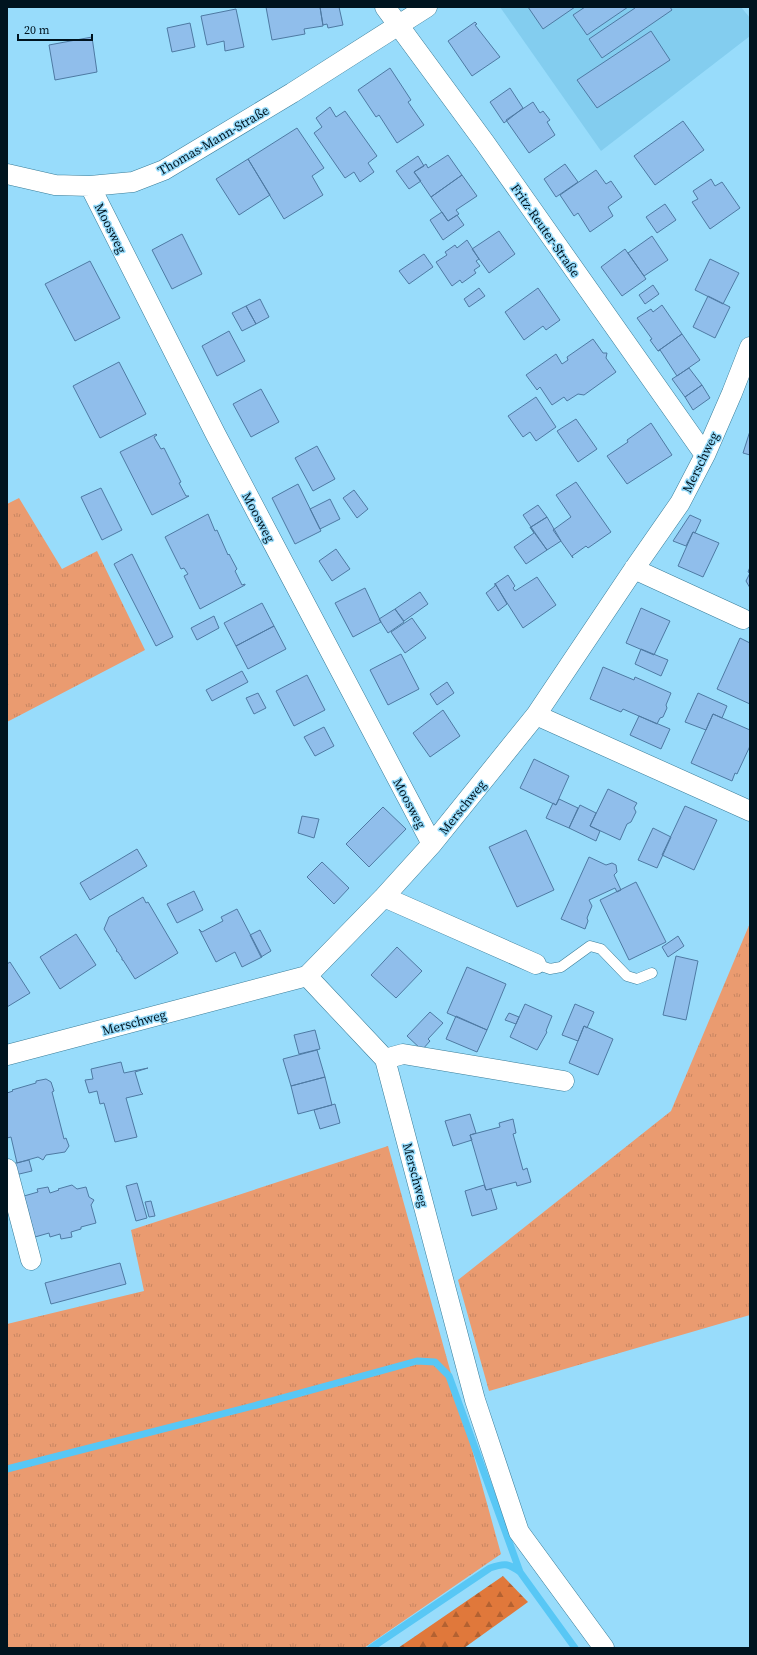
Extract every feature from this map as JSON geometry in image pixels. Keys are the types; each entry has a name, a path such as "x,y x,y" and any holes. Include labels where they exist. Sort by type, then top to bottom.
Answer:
{"street":[{"name":"Fritz-Reuter-Straße","path":"386,7 398,26 485,143 704,455"},
{"name":"Thomas-Mann-Straße","path":"7,174 54,185 90,186 132,182 164,170 292,93 427,7"},
{"name":"Moosweg","path":"90,186 216,435 432,844"},
{"name":"Merschweg","path":"7,1055 307,976 384,897 432,844 536,715 634,569 680,504 732,393 750,347"},
{"path":"634,569 743,619"},
{"path":"536,715 750,811"},
{"path":"384,897 536,964"},
{"name":"Merschweg","path":"307,976 385,1059 475,1400 519,1532 604,1648"},
{"path":"385,1059 403,1054 564,1081"},
{"path":"7,1169 32,1260"}],"lane":[{"path":"536,964 550,969 561,967 590,946 601,949 627,976 637,979 652,973"}],"shaded area":[{"path":"500,7 741,7 750,18 750,36 601,151"}],"green space":[{"path":"19,498 62,569 97,551 145,650 7,722 7,504"},
{"path":"750,923 750,1315 489,1391 458,1280 671,1111"},
{"path":"388,1146 501,1554 364,1648 7,1648 7,1324 144,1291 131,1230"},
{"path":"503,1576 528,1602 464,1648 398,1648"}],"building":[{"path":"266,7 320,7 323,26 304,29 305,34 272,40"},
{"path":"320,7 339,7 343,25 328,28 327,24 323,25"},
{"path":"528,7 575,7 543,29"},
{"path":"585,7 628,7 587,35 573,15"},
{"path":"634,7 670,7 672,10 602,58 589,39 635,8"},
{"path":"236,9 244,47 225,51 224,41 207,45 201,16"},
{"path":"475,22 477,24 475,25 500,57 472,76 448,41"},
{"path":"190,23 195,47 172,52 167,28"},
{"path":"651,31 670,60 597,108 577,80"},
{"path":"92,37 97,72 55,80 49,45"},
{"path":"390,68 411,100 408,102 424,125 397,143 379,115 376,117 358,90"},
{"path":"510,88 523,108 504,123 490,102"},
{"path":"533,102 540,113 543,111 550,120 547,122 555,135 529,153 506,120"},
{"path":"330,107 336,117 345,111 377,156 368,163 374,172 360,182 354,172 345,178 314,133 322,127 316,118"},
{"path":"683,121 704,150 655,185 634,156"},
{"path":"297,128 324,168 312,176 323,195 284,219 248,159"},
{"path":"448,155 462,175 431,197 414,172 426,164 428,168"},
{"path":"418,156 424,166 414,172 421,181 409,189 396,171"},
{"path":"248,159 270,195 239,215 216,179"},
{"path":"565,164 578,182 556,197 544,179"},
{"path":"596,170 606,184 611,181 622,197 608,207 613,216 590,232 578,213 574,216 560,195"},
{"path":"462,175 477,196 456,210 459,214 448,221 431,197"},
{"path":"711,179 715,186 722,182 740,208 710,229 692,202 698,199 693,191"},
{"path":"665,204 676,220 657,233 646,217"},
{"path":"442,212 448,221 457,215 464,225 443,240 430,220"},
{"path":"499,231 515,254 489,273 472,249"},
{"path":"182,234 202,274 172,289 152,250"},
{"path":"652,236 668,260 644,276 628,253"},
{"path":"467,240 479,259 476,261 480,266 474,270 476,273 462,283 460,280 452,286 436,262 447,255 445,252 455,245 457,248"},
{"path":"625,249 646,279 622,296 601,267"},
{"path":"424,254 433,267 409,284 399,271"},
{"path":"710,259 739,273 723,304 695,290"},
{"path":"90,261 120,318 75,341 45,284"},
{"path":"653,285 659,294 645,304 639,295"},
{"path":"479,288 485,296 469,307 464,299"},
{"path":"538,288 560,320 546,330 543,326 524,340 505,312"},
{"path":"708,296 730,307 715,338 693,327"},
{"path":"260,299 269,317 256,324 246,306"},
{"path":"662,305 682,334 658,351 650,340 652,339 637,318 651,309 653,312"},
{"path":"246,306 256,324 242,331 232,313"},
{"path":"229,331 245,361 217,376 202,346"},
{"path":"682,334 700,360 677,376 660,350 658,351"},
{"path":"593,339 603,353 607,353 606,358 616,372 584,395 578,394 567,401 564,397 552,405 540,387 537,390 526,375 556,354 562,364 568,360 567,357"},
{"path":"119,362 146,414 100,438 73,386"},
{"path":"689,368 702,385 685,397 672,379"},
{"path":"702,385 710,398 693,410 685,397"},
{"path":"261,389 279,422 251,437 233,404"},
{"path":"536,397 556,427 536,441 530,432 523,437 508,416"},
{"path":"576,419 597,449 578,462 557,431"},
{"path":"651,423 672,455 627,484 607,456 628,442 627,440"},
{"path":"750,431 750,455 743,453"},
{"path":"156,434 157,435 154,437 161,449 164,448 181,482 179,483 186,496 189,496 152,515 120,452"},
{"path":"317,446 335,479 313,491 295,458"},
{"path":"576,482 611,532 588,548 586,546 572,556 573,558 553,530 571,517 556,495"},
{"path":"298,484 321,531 295,544 272,498"},
{"path":"101,488 122,530 102,540 81,497"},
{"path":"354,490 368,509 357,518 343,498"},
{"path":"330,499 340,519 320,529 310,509"},
{"path":"538,505 547,517 531,527 523,515"},
{"path":"208,514 215,531 217,530 228,555 229,554 237,569 235,571 242,585 245,585 200,609 184,576 188,574 184,568 181,569 165,537"},
{"path":"690,515 701,520 695,533 693,532 686,546 673,541"},
{"path":"547,517 561,541 547,550 531,527"},
{"path":"530,527 547,550 526,564 514,547 534,533"},
{"path":"693,532 719,543 703,577 678,566"},
{"path":"336,549 350,569 332,581 319,561"},
{"path":"132,554 173,637 156,646 114,564"},
{"path":"750,573 750,588 746,581"},
{"path":"508,575 515,586 513,588 515,591 537,577 556,605 523,628 495,584"},
{"path":"495,583 507,604 498,611 486,593 495,586"},
{"path":"365,588 381,622 353,637 335,603"},
{"path":"420,592 428,604 404,621 395,609"},
{"path":"262,603 274,626 236,646 224,623"},
{"path":"641,608 670,621 654,655 626,643"},
{"path":"395,609 404,622 388,633 379,619"},
{"path":"214,616 219,628 197,640 191,628"},
{"path":"412,618 426,638 405,653 391,632"},
{"path":"274,626 286,649 248,669 236,646"},
{"path":"740,638 750,643 750,704 717,689"},
{"path":"641,649 668,660 661,676 635,664"},
{"path":"401,654 419,689 388,705 370,670"},
{"path":"603,667 634,680 635,677 671,693 663,717 660,718 657,724 623,709 621,712 590,699"},
{"path":"242,671 248,682 212,701 206,690"},
{"path":"307,675 325,710 294,726 276,691"},
{"path":"447,682 454,693 437,705 430,694"},
{"path":"258,693 266,708 254,714 246,698"},
{"path":"698,693 727,706 722,718 713,714 706,730 685,722"},
{"path":"443,710 460,736 430,757 413,733"},
{"path":"713,714 750,730 750,746 737,774 735,773 732,781 691,763"},
{"path":"639,716 670,729 661,749 630,735"},
{"path":"324,727 334,746 315,756 304,737"},
{"path":"534,759 569,776 556,805 520,788"},
{"path":"608,789 637,803 634,808 636,812 631,822 627,824 620,840 590,826"},
{"path":"559,799 578,808 569,828 546,818 553,803 556,805"},
{"path":"580,805 596,813 590,826 600,831 596,841 569,828"},
{"path":"685,806 717,820 694,870 662,855"},
{"path":"383,807 406,829 369,867 346,844"},
{"path":"302,816 319,819 314,838 298,833"},
{"path":"653,828 671,837 657,868 638,860"},
{"path":"526,830 554,890 517,907 489,847"},
{"path":"137,849 147,866 90,900 80,883"},
{"path":"589,857 606,865 612,863 616,865 617,872 614,875 621,890 617,892 615,888 589,900 592,906 587,918 588,921 585,929 561,919"},
{"path":"322,862 349,888 334,904 307,877"},
{"path":"636,882 666,942 629,960 600,900"},
{"path":"194,891 203,910 177,923 167,904"},
{"path":"143,897 146,903 148,902 178,953 135,979 116,951 117,950 104,929 109,917"},
{"path":"237,909 262,957 242,967 235,952 216,962 199,929 202,932 223,921 221,917"},
{"path":"260,930 271,951 261,957 250,935"},
{"path":"76,934 96,965 60,989 40,957"},
{"path":"678,936 684,946 668,957 662,947"},
{"path":"397,947 422,971 396,998 371,975"},
{"path":"676,956 698,961 686,1020 663,1015"},
{"path":"10,962 30,993 7,1007 7,964"},
{"path":"467,967 506,984 487,1030 447,1013"},
{"path":"525,1004 552,1016 546,1031 547,1032 537,1050 510,1037"},
{"path":"575,1004 594,1012 587,1028 584,1026 578,1041 562,1035"},
{"path":"430,1012 443,1023 428,1039 430,1041 422,1050 407,1036"},
{"path":"509,1013 519,1017 516,1024 505,1020"},
{"path":"456,1016 487,1030 477,1052 446,1039"},
{"path":"584,1026 613,1039 598,1075 569,1063"},
{"path":"315,1030 320,1049 299,1054 294,1035"},
{"path":"317,1050 325,1077 291,1086 283,1059"},
{"path":"121,1062 124,1073 148,1068 135,1072 143,1094 126,1098 137,1137 115,1142 104,1103 100,1104 97,1091 89,1093 85,1080 93,1079 91,1069"},
{"path":"325,1077 332,1105 298,1114 291,1086"},
{"path":"46,1079 51,1082 54,1091 52,1092 64,1139 66,1138 69,1146 65,1152 46,1155 43,1160 38,1157 17,1163 11,1137 7,1138 7,1093 13,1091 12,1090 36,1083 36,1081"},
{"path":"335,1104 340,1123 320,1129 314,1110"},
{"path":"470,1114 476,1133 470,1135 472,1140 453,1146 445,1121"},
{"path":"513,1119 516,1133 513,1134 523,1170 527,1168 531,1182 517,1186 516,1182 486,1190 470,1135 500,1127 499,1123"},
{"path":"29,1160 32,1171 15,1175 12,1164"},
{"path":"137,1183 147,1218 136,1221 126,1186"},
{"path":"72,1185 77,1189 86,1187 89,1197 94,1200 91,1205 96,1223 81,1227 81,1229 71,1232 72,1237 61,1239 60,1234 50,1237 49,1233 35,1237 24,1196 38,1192 37,1189 48,1187 50,1193"},
{"path":"484,1185 486,1190 491,1189 497,1209 472,1216 465,1191"},
{"path":"151,1201 155,1216 149,1217 145,1202"},
{"path":"120,1263 126,1284 51,1304 45,1283"}],"waterway":[{"path":"7,1469 257,1405 417,1361 435,1362 449,1376 520,1572"},
{"path":"371,1648 490,1568 499,1565 509,1565 520,1572 575,1648"}]}
